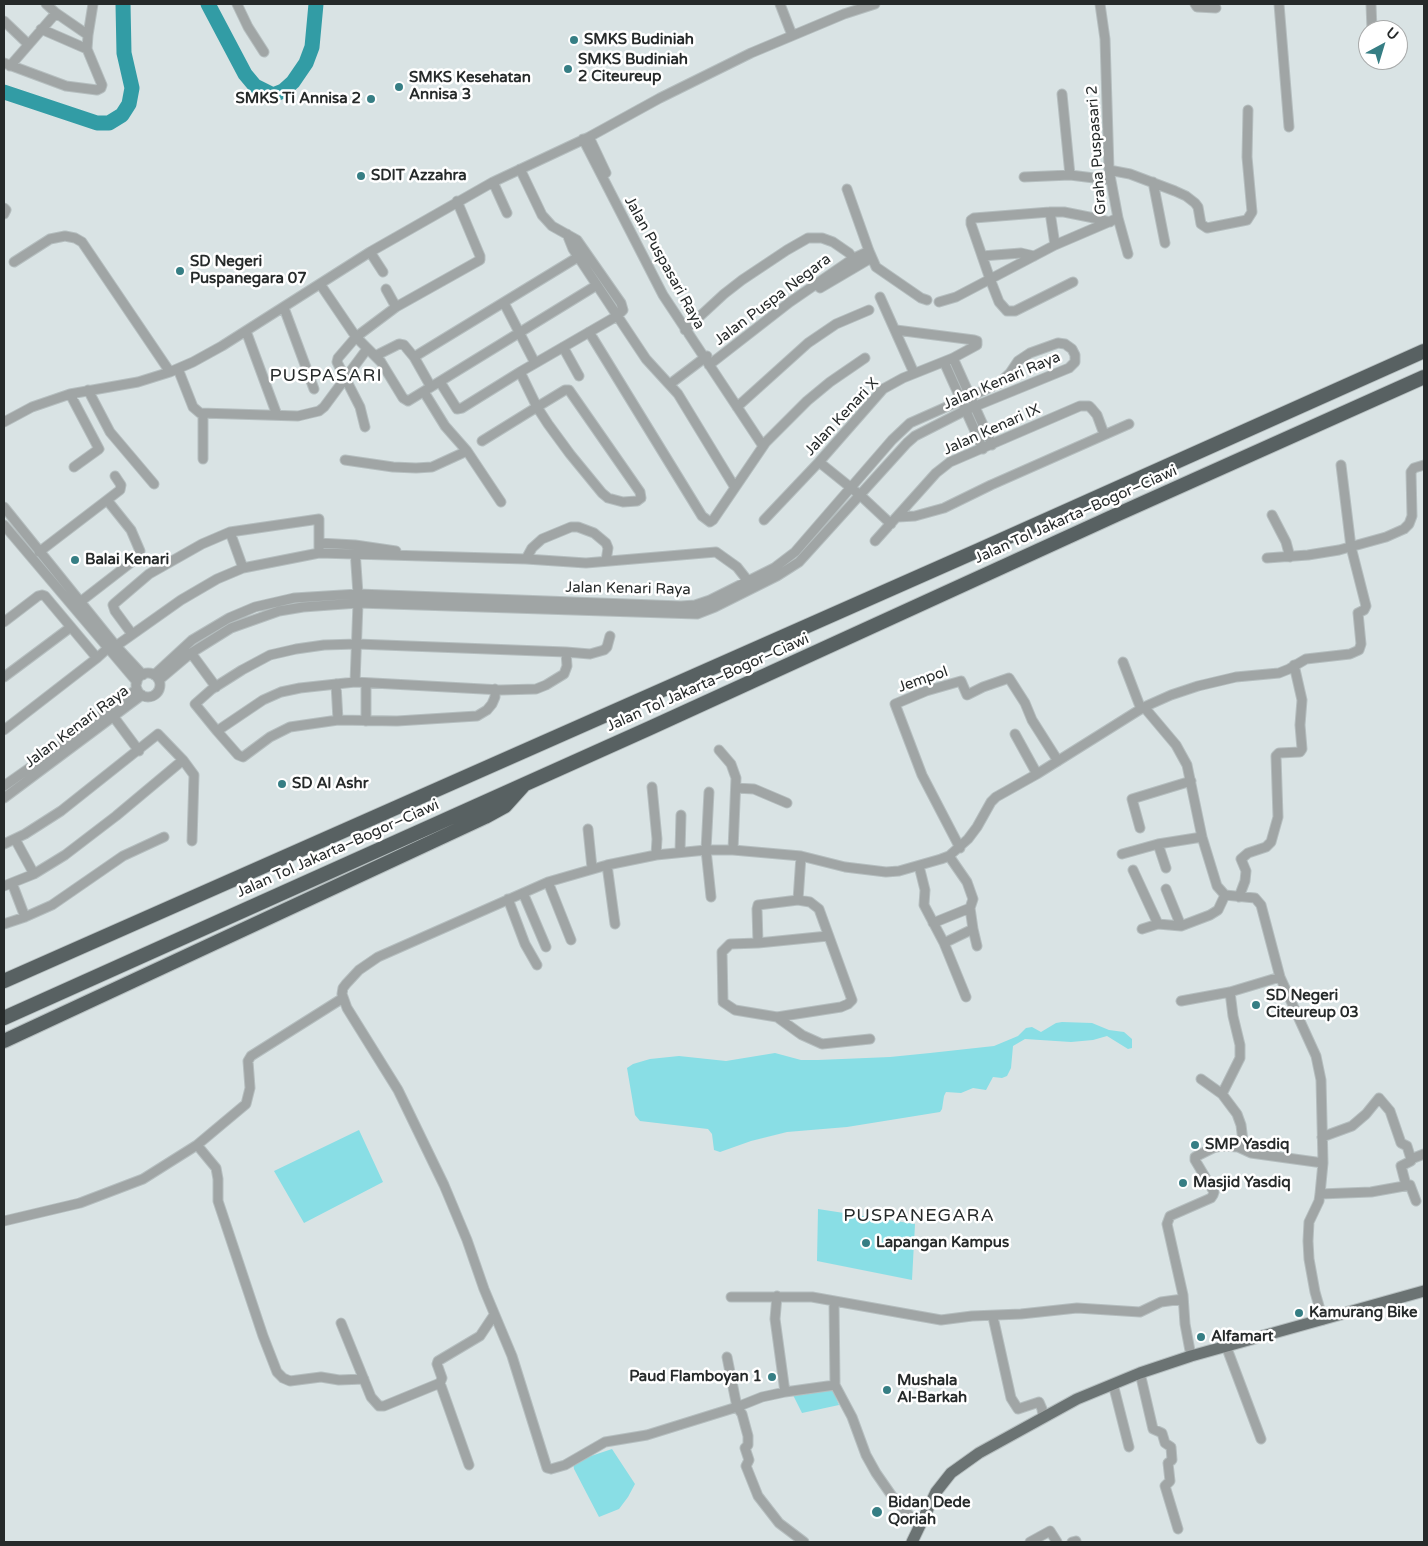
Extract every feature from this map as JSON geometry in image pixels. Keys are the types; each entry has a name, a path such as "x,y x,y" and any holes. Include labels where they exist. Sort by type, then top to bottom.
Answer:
{"highway":[{"name":"Jalan Tol Jakarta–Bogor–Ciawi","path":"4,981 1424,351"},
{"name":"Jalan Tol Jakarta–Bogor–Ciawi","path":"4,1018 1424,377"},
{"path":"4,1041 485,817 505,806 525,783"}],"main road":[{"path":"912,1542 936,1492 951,1472 979,1453 1077,1399 1140,1373 1192,1356 1424,1291"}],"street":[{"path":"46,4 88,35"},
{"path":"56,13 7,64 66,86 96,90 101,88 102,85 87,49 93,4"},
{"path":"780,4 792,35"},
{"path":"4,422 32,407 70,394 138,382 174,370 215,350 370,252 493,182 586,138 723,67 792,35 875,4"},
{"name":"Graha Puspasari 2","path":"939,302 956,297 1055,245 1114,220 1109,175 1104,39 1100,4"},
{"path":"1195,4 1197,7 1216,8"},
{"path":"1279,4 1289,127"},
{"path":"1372,4 1372,20"},
{"path":"242,6 248,27 264,52"},
{"path":"4,21 28,44"},
{"path":"42,29 87,49"},
{"path":"1062,94 1070,175"},
{"path":"1024,177 1130,174 1175,191 1195,203 1202,224 1207,228 1249,218 1252,209 1247,157 1248,110"},
{"name":"Jalan Puspasari Raya","path":"586,138 687,328 764,444"},
{"path":"440,382 457,409 459,409 617,316 623,310 622,303 580,244 574,237 552,226 542,215 520,169"},
{"path":"493,182 507,213"},
{"path":"1153,182 1165,243"},
{"path":"846,189 870,254 879,269 926,300"},
{"path":"365,427 360,407 337,360 356,336 396,307 480,260 458,201"},
{"path":"4,208 6,210 4,214"},
{"path":"1050,212 1055,245"},
{"path":"1073,282 1015,311 1007,311 999,302 990,279 971,224 972,218 1050,212 1114,220 1128,254"},
{"path":"567,234 578,258 646,359 678,394 734,486"},
{"path":"14,262 50,239 65,236 82,242 174,370 194,407 203,414 298,416 319,411 346,379 367,349"},
{"path":"687,328 742,280 808,238 822,238 833,242 849,253 856,262 870,254"},
{"path":"370,252 383,272"},
{"path":"982,256 1016,253 1034,256"},
{"path":"414,357 578,258"},
{"name":"Jalan Puspa Negara","path":"670,384 710,363 791,304 856,262"},
{"path":"320,284 356,336 388,372 405,400 409,400 440,382 597,285"},
{"path":"386,289 396,307"},
{"path":"880,297 914,373"},
{"path":"504,303 535,363"},
{"path":"284,308 314,389"},
{"path":"739,405 808,343 836,324 869,310"},
{"name":"Jalan Kenari X","path":"764,520 819,462 883,389 914,373 976,347 977,342 974,340 896,330"},
{"path":"246,331 277,415"},
{"path":"589,332 702,516 707,521 713,520 734,486 764,444 830,382 865,358"},
{"name":"Jalan Kenari Raya","path":"156,678 192,640 228,618 272,602 311,596 667,610 695,605 740,590 777,576 799,562 907,442 966,410 1069,368 1075,360 1072,349 1065,344 1058,343 1030,353 1018,361 1010,373 998,384 906,426 795,552 783,562 748,581 740,590"},
{"path":"375,356 402,344 406,346 414,357 445,426 467,451 501,502"},
{"path":"563,347 579,376"},
{"path":"953,358 992,445"},
{"path":"944,362 983,449"},
{"path":"482,442 538,407 565,390 570,391 640,492 639,501 615,501 602,493 570,454 538,407 520,372"},
{"path":"88,390 110,432 154,484"},
{"path":"70,394 99,449 74,466"},
{"name":"Jalan Kenari IX","path":"875,542 930,479 950,462 1080,406 1089,406 1092,409 1104,434"},
{"path":"203,414 203,459"},
{"path":"898,517 915,516 944,508 1128,424"},
{"path":"345,460 393,468 432,467 467,451"},
{"path":"819,462 851,487 891,524"},
{"path":"835,1384 762,1397 737,1407 647,1435 605,1442 565,1465 547,1468 512,1356 494,1315 467,1240 398,1090 343,998 343,988 370,961 548,882 592,868 656,855 706,850 733,850 801,856 873,872 899,871 949,856 960,848 977,828 993,799 1142,708 1198,686 1236,677 1279,673 1306,659 1350,654 1360,649 1358,613 1364,610 1366,606 1351,547 1341,465"},
{"path":"1267,558 1322,553 1351,547 1386,537 1404,529 1409,524 1413,508 1412,472 1414,468 1424,465"},
{"path":"39,552 120,490 115,476"},
{"path":"80,602 133,561 140,551 131,530 107,500"},
{"path":"4,507 80,602 112,648 138,689 149,697 156,694 160,688 156,678 148,673 143,674 112,648 4,525"},
{"path":"1272,515 1286,542 1290,557"},
{"path":"132,634 114,611 114,603 148,574 202,544 230,532 319,519 319,553"},
{"path":"526,559 532,548 542,540 571,527 578,527 594,533 606,543 608,548 606,560"},
{"path":"230,532 242,568"},
{"path":"319,543 355,545 390,550 408,555"},
{"path":"355,545 358,598 356,682"},
{"path":"4,730 96,658 198,589 242,568 319,553 526,559 586,563 716,552 737,566 748,581"},
{"path":"4,622 38,596 46,596 96,658"},
{"name":"Jalan Kenari Raya","path":"156,678 230,628 279,611 358,598"},
{"path":"4,677 71,627"},
{"path":"495,689 495,698 492,704 487,710 477,716 397,721 338,720 290,727 270,737 249,754 243,756 238,756 195,704 242,670 270,655 296,649 324,645 358,644 590,654 599,652 607,647 610,636"},
{"path":"217,731 263,700 281,692 300,688 356,682 495,689 536,689 566,672 566,652"},
{"path":"191,653 216,687"},
{"path":"1123,662 1142,708 1181,753 1187,765 1202,837 1214,880 1220,891 1225,896 1255,898 1261,905 1280,977 1316,1056 1320,1080 1323,1163 1319,1201 1309,1222 1308,1241 1314,1284 1323,1320"},
{"path":"1239,897 1245,881 1246,871 1241,859 1248,853 1266,847 1271,842 1278,817 1276,756 1279,753 1300,752 1302,749 1300,725 1302,700 1294,665"},
{"path":"138,689 143,674"},
{"name":"Jempol","path":"960,848 922,775 895,704 926,691 960,681 966,695 1009,678 1025,703 1032,720 1058,761"},
{"path":"366,683 366,720"},
{"path":"336,684 338,720"},
{"name":"Jalan Kenari Raya","path":"4,798 113,716 138,689"},
{"name":"Jalan Kenari Raya","path":"4,786 138,689"},
{"path":"113,716 138,750"},
{"path":"4,844 25,834 61,811 158,734 183,760 195,779 192,841"},
{"path":"1015,734 1036,774"},
{"path":"719,750 731,764 736,778 733,850"},
{"path":"25,917 8,884 34,874 65,855 116,816 183,760"},
{"path":"1140,828 1132,799 1191,781"},
{"path":"652,787 657,839 656,855"},
{"path":"736,788 754,789 787,802"},
{"path":"709,792 706,850 712,896"},
{"path":"680,852 681,815"},
{"path":"588,829 592,868"},
{"path":"4,924 52,905 123,856 164,837"},
{"path":"1122,854 1158,844 1202,837"},
{"path":"15,839 34,874"},
{"path":"1158,844 1166,868"},
{"path":"798,900 801,856"},
{"path":"949,856 970,888 973,899 970,908 978,946"},
{"path":"607,865 615,924"},
{"path":"919,866 925,890 924,906 944,943 966,997"},
{"path":"1133,870 1158,924"},
{"path":"548,882 571,940"},
{"path":"1166,889 1181,926"},
{"path":"522,893 546,947"},
{"path":"1142,929 1158,924 1181,926 1215,912 1220,907 1225,896"},
{"path":"508,899 525,944 537,966"},
{"path":"758,943 756,909 758,905 798,900 810,902 819,909 852,1000 841,1007 777,1017 735,1010 724,1004 722,998 722,952 730,944 758,943 828,936"},
{"path":"933,923 970,908"},
{"path":"944,943 973,929"},
{"path":"1181,1001 1230,992 1280,977"},
{"path":"1222,1094 1240,1058 1240,1045 1233,1016 1230,992"},
{"path":"4,1221 80,1203 143,1178 197,1145 246,1104 250,1088 248,1061 251,1056 343,998"},
{"path":"777,1017 802,1035 822,1044 870,1038"},
{"path":"1201,1079 1222,1094 1237,1114 1241,1125 1244,1149"},
{"path":"1322,1137 1352,1126 1366,1114 1379,1098 1390,1111 1401,1143 1407,1146 1411,1159"},
{"path":"197,1145 216,1168 218,1201 262,1336 277,1372 283,1378 290,1381 321,1377 339,1380 364,1379"},
{"path":"1192,1356 1185,1324 1183,1299 1167,1224 1170,1216 1214,1195 1196,1160 1196,1155 1222,1146 1238,1147 1251,1153 1323,1163"},
{"path":"1406,1185 1401,1166 1411,1161 1411,1159 1424,1154"},
{"path":"1320,1194 1371,1192 1406,1185 1411,1186 1416,1201"},
{"path":"777,1296 775,1320 781,1352 785,1392"},
{"path":"732,1297 812,1297 922,1315 941,1320 972,1316 993,1317 1077,1308 1140,1312 1161,1302 1183,1299"},
{"path":"834,1301 835,1384 852,1417 866,1455 876,1473 892,1496 920,1527"},
{"path":"469,1465 440,1383 442,1378 437,1364 438,1361 480,1336 494,1315"},
{"path":"993,1317 1000,1352 1014,1402 1019,1409 1039,1402 1043,1417"},
{"path":"341,1323 372,1397 379,1406 384,1406 440,1383"},
{"path":"1226,1346 1261,1439"},
{"path":"727,1357 737,1407 742,1414 748,1436 748,1445 745,1448 749,1460 746,1466 758,1496 780,1523 804,1542"},
{"path":"1140,1373 1153,1429 1162,1433 1165,1443 1171,1446 1172,1460 1168,1463 1170,1481 1165,1486 1178,1530"},
{"path":"1113,1384 1129,1447"},
{"path":"1030,1542 1048,1531 1051,1531 1057,1542"}],"shaded area":[{"path":"1056,1023 1092,1023 1109,1030 1124,1032 1132,1039 1132,1048 1128,1049 1107,1036 1093,1040 1071,1042 1025,1039 1013,1046 1011,1068 1007,1076 1002,1078 993,1077 986,1090 973,1088 961,1093 946,1092 940,1112 847,1127 787,1132 751,1141 720,1152 714,1150 712,1134 708,1129 640,1121 635,1115 627,1068 633,1064 650,1059 679,1056 726,1061 775,1053 801,1060 818,1060 930,1053 994,1046 1018,1036 1026,1028 1032,1027 1041,1032"},
{"path":"359,1130 383,1182 304,1223 274,1171"},
{"name":"Lapangan Kampus","path":"818,1209 915,1224 912,1280 817,1261"},
{"path":"832,1388 839,1405 802,1413 793,1395"},
{"path":"612,1449 635,1484 619,1509 599,1517 574,1469 573,1462"}],"waterway":[{"path":"4,92 97,123 109,123 122,115 129,104 132,88 124,53 123,4"},
{"path":"208,4 245,74 255,86 273,95 283,91 293,82 306,63 312,47 316,4"}],"place":[{"name":"SMKS Budiniah","path":"574,40"},
{"name":"SMKS Budiniah 2 Citeureup","path":"568,69"},
{"name":"SMKS Kesehatan Annisa 3","path":"399,87"},
{"name":"SMKS Ti Annisa 2","path":"371,99"},
{"name":"SDIT Azzahra","path":"361,176"},
{"name":"SD Negeri Puspanegara 07","path":"180,271"},
{"name":"Balai Kenari","path":"75,560"},
{"name":"SD Al Ashr","path":"282,784"},
{"name":"SD Negeri Citeureup 03","path":"1256,1005"},
{"name":"SMP Yasdiq","path":"1195,1145"},
{"name":"Masjid Yasdiq","path":"1183,1183"},
{"name":"Lapangan Kampus","path":"866,1243"},
{"name":"Kamurang Bike","path":"1299,1313"},
{"name":"Alfamart","path":"1201,1337"},
{"name":"Paud Flamboyan 1","path":"772,1377"},
{"name":"Mushala Al-Barkah","path":"887,1390"},
{"name":"Bidan Dede Qoriah","path":"877,1512"}],"district":[{"name":"PUSPASARI","path":"326,376"},
{"name":"PUSPANEGARA","path":"919,1216"}]}
